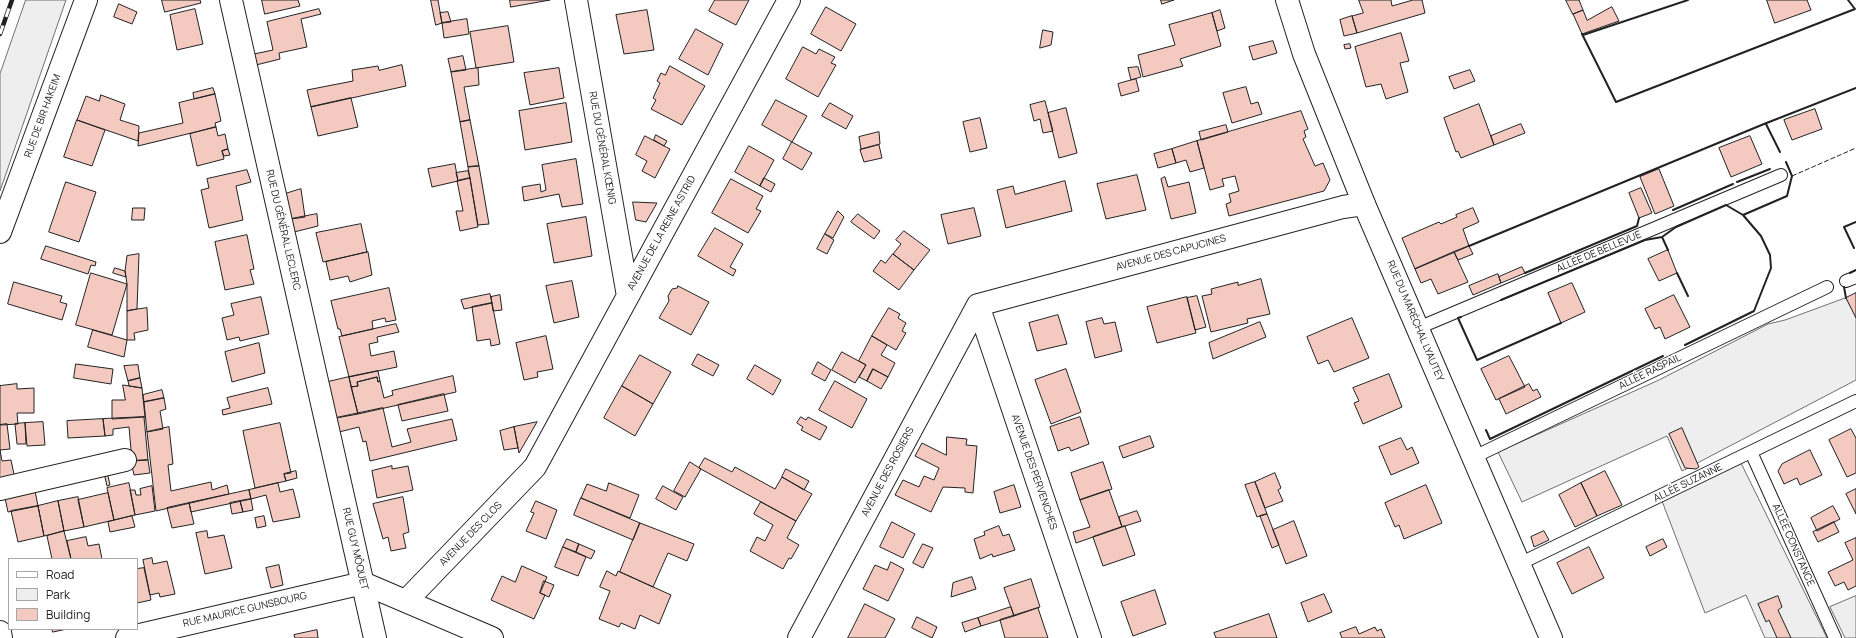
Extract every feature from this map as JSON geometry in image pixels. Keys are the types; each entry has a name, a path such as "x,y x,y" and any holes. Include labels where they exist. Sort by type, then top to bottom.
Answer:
{"street":[{"name":"RUE DE BIR HAKEIM","path":"0,232 86,0"},
{"name":"RUE DU GÉNÉRAL LECLERC","path":"231,0 335,461"},
{"name":"RUE DU GÉNÉRAL KŒNIG","path":"576,0 628,296"},
{"name":"AVENUE DE LA REINE ASTRID","path":"535,467 789,0"},
{"name":"RUE DU MARÉCHAL LYAUTEY","path":"1287,0 1304,54 1364,204 1551,638"},
{"name":"AVENUE DES CAPUCINES","path":"978,306 1343,207 1364,204"},
{"name":"AVENUE DES ROSIERS","path":"799,638 978,306"},
{"name":"AVENUE DES PERVENCHES","path":"978,306 1090,638"},
{"path":"0,489 126,460"},
{"name":"RUE GUY MÔQUET","path":"335,461 375,638"},
{"name":"AVENUE DES CLOS","path":"406,600 535,467"},
{"path":"363,582 492,638"},
{"name":"RUE MAURICE GUNSBOURG","path":"127,638 363,582"},
{"path":"0,632 1,638"}],"lane":[{"name":"ALLÉE DE BELLEVUE","path":"1418,328 1781,175"},
{"name":"ALLÉE RASPAIL","path":"1474,457 1827,288"},
{"name":"ALLÉE SUZANNE","path":"1519,564 1856,401"},
{"name":"ALLÉE CONSTANCE","path":"1751,452 1835,638"}],"green space":[{"path":"26,0 66,0 0,191 0,74"},
{"path":"1846,298 1856,316 1856,380 1682,471 1667,436 1522,502 1498,452 1659,380 1768,324 1785,320"},
{"path":"1741,463 1827,638 1765,638 1746,595 1705,613 1662,501"},
{"path":"1856,596 1856,638 1845,638 1830,607"}],"building":[{"path":"162,0 200,0 201,3 165,12"},
{"path":"262,0 298,0 300,6 265,14"},
{"path":"431,0 438,0 442,23 436,25"},
{"path":"510,0 550,0 511,7"},
{"path":"715,0 749,0 736,25 709,11"},
{"path":"1161,0 1174,0 1162,4"},
{"path":"1359,0 1391,0 1392,6 1413,0 1422,0 1425,13 1357,33 1352,16 1363,13"},
{"path":"1566,0 1579,0 1583,10 1573,14"},
{"path":"1767,0 1807,0 1811,10 1775,23"},
{"path":"119,4 137,12 132,24 114,17"},
{"path":"826,7 856,24 841,51 811,34"},
{"path":"1612,7 1619,21 1582,34 1573,14 1583,10 1587,20"},
{"path":"195,9 203,44 177,50 170,15"},
{"path":"319,9 321,14 301,19 307,47 279,53 280,59 256,65 254,54 273,50 267,22"},
{"path":"647,10 654,50 624,54 616,15"},
{"path":"1220,10 1225,28 1217,31 1212,13"},
{"path":"448,12 451,22 442,23 440,13"},
{"path":"1212,13 1221,46 1180,59 1183,66 1143,77 1138,55 1175,45 1169,25"},
{"path":"1352,16 1357,33 1344,36 1340,20"},
{"path":"467,19 469,34 444,38 442,23"},
{"path":"508,26 514,62 476,68 470,32"},
{"path":"696,29 723,44 708,75 679,59"},
{"path":"1043,30 1053,32 1051,45 1040,48"},
{"path":"1401,33 1409,61 1400,63 1408,92 1386,99 1381,84 1366,87 1355,47"},
{"path":"1273,41 1277,53 1253,60 1249,47"},
{"path":"1350,44 1351,48 1345,49 1344,45"},
{"path":"803,47 816,54 819,49 835,57 831,63 836,65 818,97 786,79"},
{"path":"463,56 466,70 451,72 448,59"},
{"path":"402,65 406,86 311,107 307,90 353,81 352,70 378,66 379,70"},
{"path":"670,66 705,86 682,125 651,109 656,100 653,98 660,83 657,81 661,73 665,75"},
{"path":"1138,67 1141,77 1131,80 1128,68"},
{"path":"478,68 479,85 464,87 470,120 460,122 451,72"},
{"path":"559,68 564,98 530,105 524,73"},
{"path":"1470,70 1475,81 1454,89 1449,77"},
{"path":"1136,79 1139,91 1121,96 1118,84"},
{"path":"1246,87 1251,104 1258,102 1262,114 1232,123 1223,93"},
{"path":"213,88 215,94 194,99 193,93"},
{"path":"215,94 221,121 215,123 216,127 138,146 139,133 183,123 179,103"},
{"path":"101,95 125,104 120,120 139,126 138,141 77,120 86,96 99,101"},
{"path":"351,98 358,127 318,136 311,107"},
{"path":"776,100 807,116 792,142 762,125"},
{"path":"1045,101 1053,131 1043,133 1040,119 1034,121 1030,105"},
{"path":"566,103 572,142 525,150 519,111"},
{"path":"830,103 853,116 846,129 822,116"},
{"path":"1479,104 1494,145 1461,158 1458,151 1456,152 1444,118"},
{"path":"1066,108 1077,153 1059,158 1048,113"},
{"path":"1815,109 1822,129 1792,140 1784,120"},
{"path":"1301,111 1308,129 1304,131 1306,137 1303,139 1315,166 1323,163 1330,180 1324,191 1229,216 1226,204 1231,202 1229,194 1239,191 1235,176 1222,179 1224,186 1210,190 1197,141"},
{"path":"980,118 987,148 970,152 963,122"},
{"path":"77,120 105,130 92,166 64,157"},
{"path":"470,120 479,166 468,167 460,122"},
{"path":"1521,124 1525,133 1494,145 1491,136"},
{"path":"1226,125 1228,132 1201,140 1199,132"},
{"path":"216,127 218,136 225,134 228,149 222,151 224,159 197,166 190,134"},
{"path":"879,132 880,144 861,149 859,137"},
{"path":"656,135 667,141 664,146 654,140"},
{"path":"645,136 670,149 655,178 642,171 647,161 636,155"},
{"path":"1750,136 1762,164 1731,177 1719,148"},
{"path":"1197,141 1204,168 1190,172 1186,160 1176,163 1172,149"},
{"path":"792,142 812,153 802,170 783,159"},
{"path":"879,145 882,158 864,162 860,150"},
{"path":"749,146 774,160 760,186 735,172"},
{"path":"228,149 230,155 224,156 222,151"},
{"path":"1172,149 1176,163 1158,168 1154,154"},
{"path":"576,159 583,204 562,207 559,194 524,201 522,187 540,184 541,192 546,190 542,165"},
{"path":"455,164 458,181 432,187 428,169"},
{"path":"479,166 489,224 478,225 468,167"},
{"path":"1659,169 1674,206 1655,214 1640,177"},
{"path":"247,170 251,182 236,186 243,220 209,228 201,190 209,188 207,179"},
{"path":"468,171 470,178 458,181 456,173"},
{"path":"1137,175 1146,210 1106,219 1097,184"},
{"path":"1165,177 1168,187 1189,182 1196,213 1171,219 1161,179"},
{"path":"470,178 478,227 460,231 456,211 463,211 457,181"},
{"path":"764,178 775,184 771,192 760,186"},
{"path":"731,179 763,196 756,209 761,211 748,233 712,213"},
{"path":"1065,181 1072,211 1006,228 997,190 1013,186 1015,194"},
{"path":"66,182 96,192 79,242 49,232"},
{"path":"1641,188 1652,213 1639,218 1629,193"},
{"path":"301,189 305,217 291,219 285,194"},
{"path":"633,202 657,203 646,222 636,220"},
{"path":"133,208 145,208 144,220 132,220"},
{"path":"974,208 981,236 948,244 941,215"},
{"path":"1473,208 1479,222 1463,229 1469,246 1415,269 1402,238 1439,222 1441,224 1457,217 1456,215"},
{"path":"838,211 844,217 833,238 825,234"},
{"path":"317,214 318,226 294,232 291,219"},
{"path":"858,214 880,231 874,239 851,222"},
{"path":"586,217 592,256 554,263 547,224"},
{"path":"361,224 367,252 323,262 316,233"},
{"path":"715,228 743,244 730,267 736,270 733,276 698,256"},
{"path":"904,231 930,250 914,270 893,254 901,244 896,240"},
{"path":"825,234 834,240 827,254 817,249"},
{"path":"247,235 254,269 250,270 254,284 225,290 215,242"},
{"path":"46,246 96,262 95,266 91,265 88,274 41,259"},
{"path":"1469,246 1473,254 1458,260 1454,252"},
{"path":"1668,250 1677,273 1659,281 1648,259"},
{"path":"368,252 372,275 350,282 348,276 330,280 326,262"},
{"path":"1454,252 1468,282 1438,294 1431,279 1421,283 1415,269"},
{"path":"139,254 137,309 127,311 127,284 125,271 127,256"},
{"path":"893,254 914,270 899,290 873,271 881,260 885,263"},
{"path":"1522,267 1525,273 1501,283 1499,277"},
{"path":"115,268 125,271 126,277 113,273"},
{"path":"91,273 127,284 112,335 76,325"},
{"path":"1498,274 1501,283 1473,295 1469,286"},
{"path":"1261,279 1270,314 1247,319 1248,323 1211,332 1202,296 1212,294 1211,289 1238,282 1238,285"},
{"path":"572,281 579,317 554,323 546,286"},
{"path":"14,282 62,296 60,302 67,304 62,320 8,304"},
{"path":"1572,283 1585,312 1561,323 1548,293"},
{"path":"678,286 709,302 691,335 659,318 669,301 668,296 672,289 677,288"},
{"path":"389,288 396,320 386,322 385,318 372,321 373,329 342,336 340,329 338,329 331,301"},
{"path":"1856,293 1856,318 1846,298"},
{"path":"490,294 492,303 464,309 461,300"},
{"path":"500,295 502,310 493,311 491,297"},
{"path":"1674,295 1690,327 1665,339 1660,327 1655,329 1645,309"},
{"path":"1197,296 1206,327 1195,330 1187,298"},
{"path":"261,297 269,334 240,341 239,337 227,340 222,318 234,315 231,304"},
{"path":"1187,297 1196,333 1157,343 1147,307"},
{"path":"492,303 500,344 491,346 490,339 477,341 472,307"},
{"path":"147,308 148,330 134,333 135,340 127,340 127,311"},
{"path":"889,308 900,314 898,318 906,323 902,331 906,333 896,350 872,336"},
{"path":"1058,315 1067,344 1037,351 1029,323"},
{"path":"1102,318 1104,324 1115,322 1122,351 1095,358 1086,322"},
{"path":"1352,318 1369,358 1334,372 1328,360 1318,364 1307,337"},
{"path":"1260,322 1266,337 1213,359 1209,343"},
{"path":"396,324 399,332 377,337 378,342 369,344 371,356 394,351 397,367 349,377 339,337"},
{"path":"93,330 127,340 124,357 88,347"},
{"path":"546,336 553,369 537,372 538,377 524,380 516,343"},
{"path":"872,336 887,345 881,355 895,363 888,377 873,369 867,381 859,377 866,365 859,361"},
{"path":"259,343 265,373 232,382 225,352"},
{"path":"842,352 866,365 855,383 832,370"},
{"path":"698,354 719,365 713,376 692,365"},
{"path":"640,355 671,372 653,404 622,386"},
{"path":"1509,356 1525,387 1496,400 1481,369"},
{"path":"818,362 831,370 825,381 812,374"},
{"path":"76,364 113,369 111,384 74,378"},
{"path":"138,365 140,378 128,381 124,366"},
{"path":"755,365 781,380 773,395 747,379"},
{"path":"873,369 888,377 881,389 867,381"},
{"path":"1066,369 1081,412 1051,424 1035,380"},
{"path":"378,371 380,381 378,382 377,377 357,382 358,386 351,387 349,377"},
{"path":"1389,374 1402,407 1363,424 1354,403 1359,401 1353,388"},
{"path":"453,376 456,392 358,414 351,387 358,386 357,382 377,377 378,382 380,381 384,398 393,395 392,391"},
{"path":"349,377 358,414 336,418 328,382"},
{"path":"140,378 142,388 129,386 128,381"},
{"path":"835,381 867,399 852,428 819,410"},
{"path":"17,384 17,389 34,388 34,413 17,413 18,424 0,425 0,386"},
{"path":"1529,384 1533,391 1537,389 1541,397 1506,414 1499,399"},
{"path":"123,385 142,388 145,417 112,419 112,400 125,400"},
{"path":"622,386 653,404 635,436 604,418"},
{"path":"268,388 272,404 223,415 222,410 230,408 227,398"},
{"path":"162,390 164,398 144,402 143,395"},
{"path":"444,394 448,411 402,421 398,405"},
{"path":"164,398 166,409 160,411 163,429 147,432 144,402"},
{"path":"383,408 392,447 411,442 407,429 452,419 457,440 370,461 366,441 363,442 359,427 339,432 336,418"},
{"path":"144,417 148,460 132,461 129,427 113,429 113,435 105,436 103,419"},
{"path":"801,417 806,420 808,417 827,427 820,440 801,430 803,427 797,423"},
{"path":"1080,417 1089,444 1071,451 1069,447 1058,451 1050,427"},
{"path":"103,419 105,436 68,438 67,421"},
{"path":"43,422 45,445 27,446 25,423"},
{"path":"537,422 519,453 514,427"},
{"path":"25,423 26,444 17,444 15,424"},
{"path":"280,423 291,473 284,474 286,481 255,488 243,431"},
{"path":"7,424 10,449 0,450 0,425"},
{"path":"169,427 173,464 168,465 171,491 211,482 212,490 227,485 229,494 156,511 147,432"},
{"path":"514,427 518,448 504,450 500,431"},
{"path":"1682,428 1699,467 1696,469 1685,468 1669,434"},
{"path":"1851,429 1856,438 1856,473 1847,477 1829,440"},
{"path":"1150,436 1154,447 1123,458 1119,447"},
{"path":"947,437 967,439 966,445 977,446 973,493 965,492 965,488 943,487 931,512 895,495 903,480 919,487 924,476 934,480 939,468 915,456 922,443 946,455"},
{"path":"1401,438 1407,450 1412,447 1419,463 1391,475 1379,447"},
{"path":"0,450 2,461 11,460 15,479 0,482"},
{"path":"1810,450 1822,475 1800,485 1797,478 1784,484 1778,471 1782,464"},
{"path":"705,458 732,472 735,467 775,489 782,477 812,494 796,521 699,468"},
{"path":"148,460 150,473 134,475 131,461"},
{"path":"690,462 701,469 685,497 674,491"},
{"path":"1103,462 1112,489 1080,500 1071,473"},
{"path":"392,466 392,469 408,466 413,490 377,498 372,471"},
{"path":"786,469 809,481 804,490 782,477"},
{"path":"296,471 297,478 286,481 284,474"},
{"path":"1605,471 1622,505 1597,516 1581,483"},
{"path":"107,472 110,485 107,486 104,473"},
{"path":"1275,473 1281,488 1278,490 1283,501 1265,508 1255,482"},
{"path":"1255,482 1267,514 1257,517 1245,485"},
{"path":"129,483 135,515 114,520 107,488"},
{"path":"278,483 280,492 293,489 300,517 273,522 266,495 251,499 249,490"},
{"path":"609,483 639,495 630,518 581,498 587,484 606,491"},
{"path":"1581,483 1597,516 1575,527 1559,495"},
{"path":"1014,485 1021,507 1000,513 994,492"},
{"path":"1426,485 1442,523 1404,539 1399,525 1395,527 1385,503"},
{"path":"152,486 155,511 135,515 130,490 135,490 136,495 141,495 140,489"},
{"path":"663,486 683,497 676,510 656,499"},
{"path":"1856,489 1856,514 1846,494"},
{"path":"249,490 251,499 191,512 189,503"},
{"path":"1109,490 1122,527 1076,543 1073,532 1090,527 1080,500"},
{"path":"35,491 38,506 8,512 5,498"},
{"path":"108,493 114,520 84,527 78,500"},
{"path":"78,497 84,527 64,531 58,501"},
{"path":"403,497 409,532 403,534 406,548 391,551 388,537 383,539 373,504"},
{"path":"581,498 640,523 633,540 574,515"},
{"path":"251,499 253,510 243,512 240,501"},
{"path":"58,501 64,531 44,536 38,506"},
{"path":"240,501 243,512 232,514 230,503"},
{"path":"536,501 557,510 546,539 526,531 534,513 531,512"},
{"path":"761,502 796,521 787,538 799,545 783,569 750,551 757,537 765,541 773,525 754,514"},
{"path":"189,503 194,524 172,528 167,508"},
{"path":"38,506 44,536 18,542 11,511"},
{"path":"1833,506 1840,519 1817,531 1811,518"},
{"path":"1137,511 1141,521 1122,527 1119,517"},
{"path":"1267,514 1279,545 1272,548 1260,516"},
{"path":"132,516 135,527 110,532 108,522"},
{"path":"264,516 266,526 257,528 255,518"},
{"path":"1294,521 1307,556 1286,564 1273,530"},
{"path":"892,522 915,534 903,558 880,547"},
{"path":"1834,522 1839,532 1818,542 1813,532"},
{"path":"640,523 694,544 687,561 668,553 653,587 620,572"},
{"path":"999,526 1003,536 1009,534 1015,550 993,557 992,554 980,559 974,539 985,535 984,532"},
{"path":"1125,526 1135,555 1103,566 1093,537"},
{"path":"64,531 71,558 52,558 47,536"},
{"path":"207,531 208,538 224,535 232,568 205,574 196,533"},
{"path":"1544,531 1549,540 1534,547 1531,537"},
{"path":"86,537 88,546 99,544 102,558 71,558 67,541"},
{"path":"1856,538 1856,586 1848,590 1844,582 1835,586 1828,572 1853,560 1845,543"},
{"path":"567,539 579,544 576,552 563,547"},
{"path":"1663,539 1667,547 1650,556 1646,547"},
{"path":"579,544 595,551 591,559 576,552"},
{"path":"923,544 933,548 923,568 913,563"},
{"path":"563,547 586,557 578,576 555,567"},
{"path":"1589,547 1604,578 1572,594 1557,563"},
{"path":"152,558 153,564 167,561 175,594 160,597 159,593 150,595 143,560"},
{"path":"891,562 904,569 888,601 863,589 875,565 887,570"},
{"path":"279,565 283,585 271,588 266,568"},
{"path":"522,566 547,577 540,593 545,595 534,619 491,600 502,576 515,582"},
{"path":"144,568 151,600 138,603 138,569"},
{"path":"607,571 616,576 618,571 671,595 659,624 640,615 635,629 621,623 619,627 599,619 610,591 600,587"},
{"path":"972,577 976,589 951,597 953,583"},
{"path":"1031,579 1040,607 1014,616 1004,588"},
{"path":"544,581 554,585 549,597 540,593"},
{"path":"1155,590 1166,624 1133,636 1121,602"},
{"path":"1324,594 1332,612 1308,622 1301,603"},
{"path":"1778,596 1782,607 1778,610 1791,638 1777,638 1769,620 1766,622 1758,604"},
{"path":"865,604 895,619 885,638 848,638"},
{"path":"1011,607 1014,616 981,626 978,618"},
{"path":"1038,608 1048,638 1005,638 1000,620"},
{"path":"1269,614 1277,638 1216,638 1214,633"},
{"path":"917,617 937,627 932,638 912,628"},
{"path":"978,618 981,626 965,632 962,623"},
{"path":"1356,627 1359,634 1375,627 1377,631 1381,629 1385,638 1342,638 1340,633"},
{"path":"317,630 318,638 295,638 294,635"}],"railway":[{"path":"0,34 12,0"}],"fence":[{"path":"1792,176 1856,148"}],"wall":[{"path":"1583,35 1688,0"},
{"path":"1582,34 1616,102 1855,9 1848,0"},
{"path":"1469,246 1764,124 1856,88"},
{"path":"1766,124 1780,152"},
{"path":"1743,215 1787,196 1792,176 1786,162"},
{"path":"1737,182 1770,169"},
{"path":"1673,210 1733,184"},
{"path":"1662,237 1676,227 1726,205 1743,215 1761,236 1770,255 1771,268 1754,311 1685,345"},
{"path":"1525,273 1637,226 1639,218"},
{"path":"1854,248 1844,227 1856,222"},
{"path":"1501,300 1645,240 1662,237 1668,250"},
{"path":"1850,273 1856,270"},
{"path":"1677,273 1688,296"},
{"path":"1844,287 1846,298"},
{"path":"1461,317 1458,318 1477,360 1561,323"},
{"path":"1486,430 1490,439 1663,356"}]}
